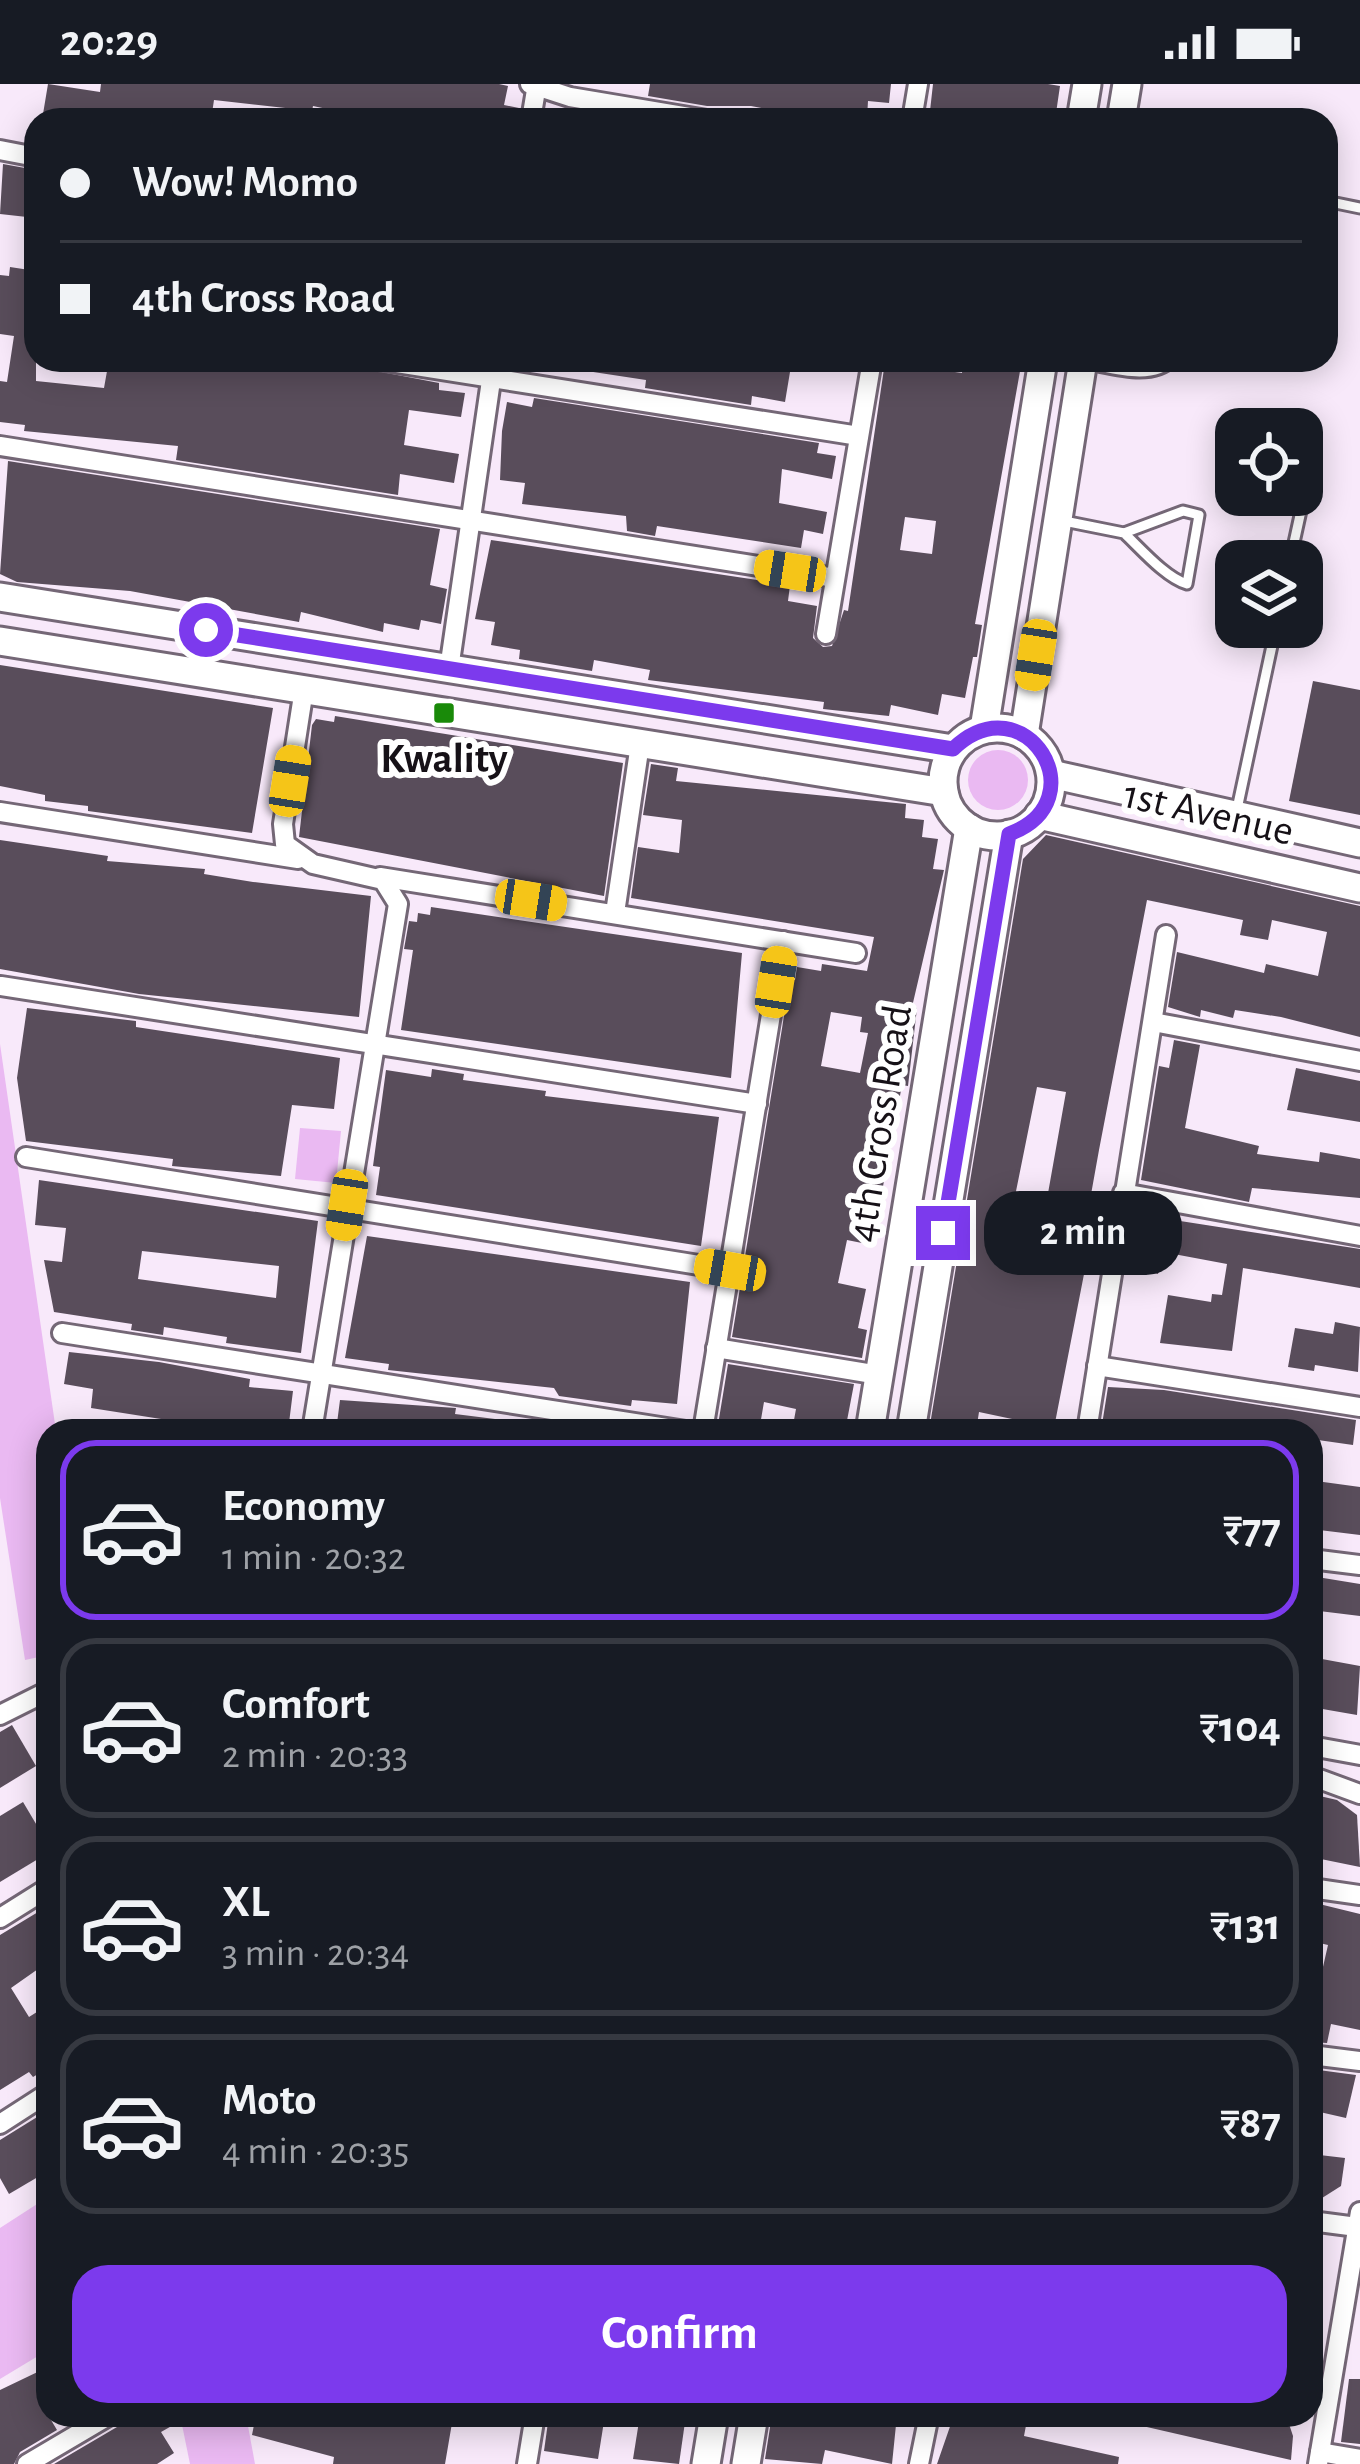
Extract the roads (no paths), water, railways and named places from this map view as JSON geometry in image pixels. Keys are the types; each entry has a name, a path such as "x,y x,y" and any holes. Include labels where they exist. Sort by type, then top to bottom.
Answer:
{"main road":[{"path":"984,729 1041,372"},
{"path":"1024,735 1081,372"},
{"path":"0,597 953,749"},
{"path":"198,672 206,630"},
{"path":"0,640 944,792"},
{"path":"548,729 554,686"},
{"path":"984,729 1024,735 1047,760 1051,774 1048,799 1039,815 1009,834 969,828 944,792 946,763 953,749 984,729"},
{"path":"1051,774 1360,843"},
{"name":"1st Avenue","path":"1039,815 1360,888"},
{"name":"4th Cross Road","path":"872,1419 969,828"},
{"name":"4th Cross Road","path":"913,1419 1009,834"},
{"path":"947,1033 959,1034 971,1066 946,1087 931,1057 947,1033"},
{"path":"706,2464 712,2427"},
{"path":"746,2464 752,2427"}],"street":[{"path":"534,85 570,98 632,108"},
{"path":"449,668 493,372"},
{"path":"509,372 859,436"},
{"path":"826,634 870,372"},
{"path":"0,446 836,578"},
{"path":"303,860 285,844 283,824 304,689"},
{"path":"615,913 640,744"},
{"path":"0,812 303,860 382,880 398,904 314,1419"},
{"path":"359,873 856,952"},
{"path":"1089,1419 1166,935"},
{"path":"706,1419 783,941"},
{"path":"1,986 757,1104"},
{"path":"1153,1022 1360,1061"},
{"path":"26,1156 730,1270"},
{"path":"1123,1193 1360,1236"},
{"path":"62,1333 613,1419"},
{"path":"716,1348 879,1375"},
{"path":"1097,1366 1360,1407"},
{"path":"1323,1560 1360,1565"},
{"path":"0,1714 36,1697"},
{"path":"1323,1748 1356,1754 1336,1782"},
{"path":"1323,1778 1360,1794"},
{"path":"1323,1890 1360,1895"},
{"path":"0,1918 36,1896"},
{"path":"1323,2056 1360,2061"},
{"path":"0,2124 36,2101"},
{"path":"1323,2221 1358,2220 1353,2295 1323,2384"},
{"path":"27,2464 90,2427"},
{"path":"527,2464 533,2427"},
{"path":"919,2464 926,2427"},
{"path":"1319,2427 1319,2458 1360,2459"}],"lane":[{"path":"1058,520 1124,532 1161,562 1173,580 1187,584 1199,515 1183,511 1124,532"},
{"path":"1236,815 1272,648"}],"place":[{"name":"Kwality","path":"444,713"}]}
